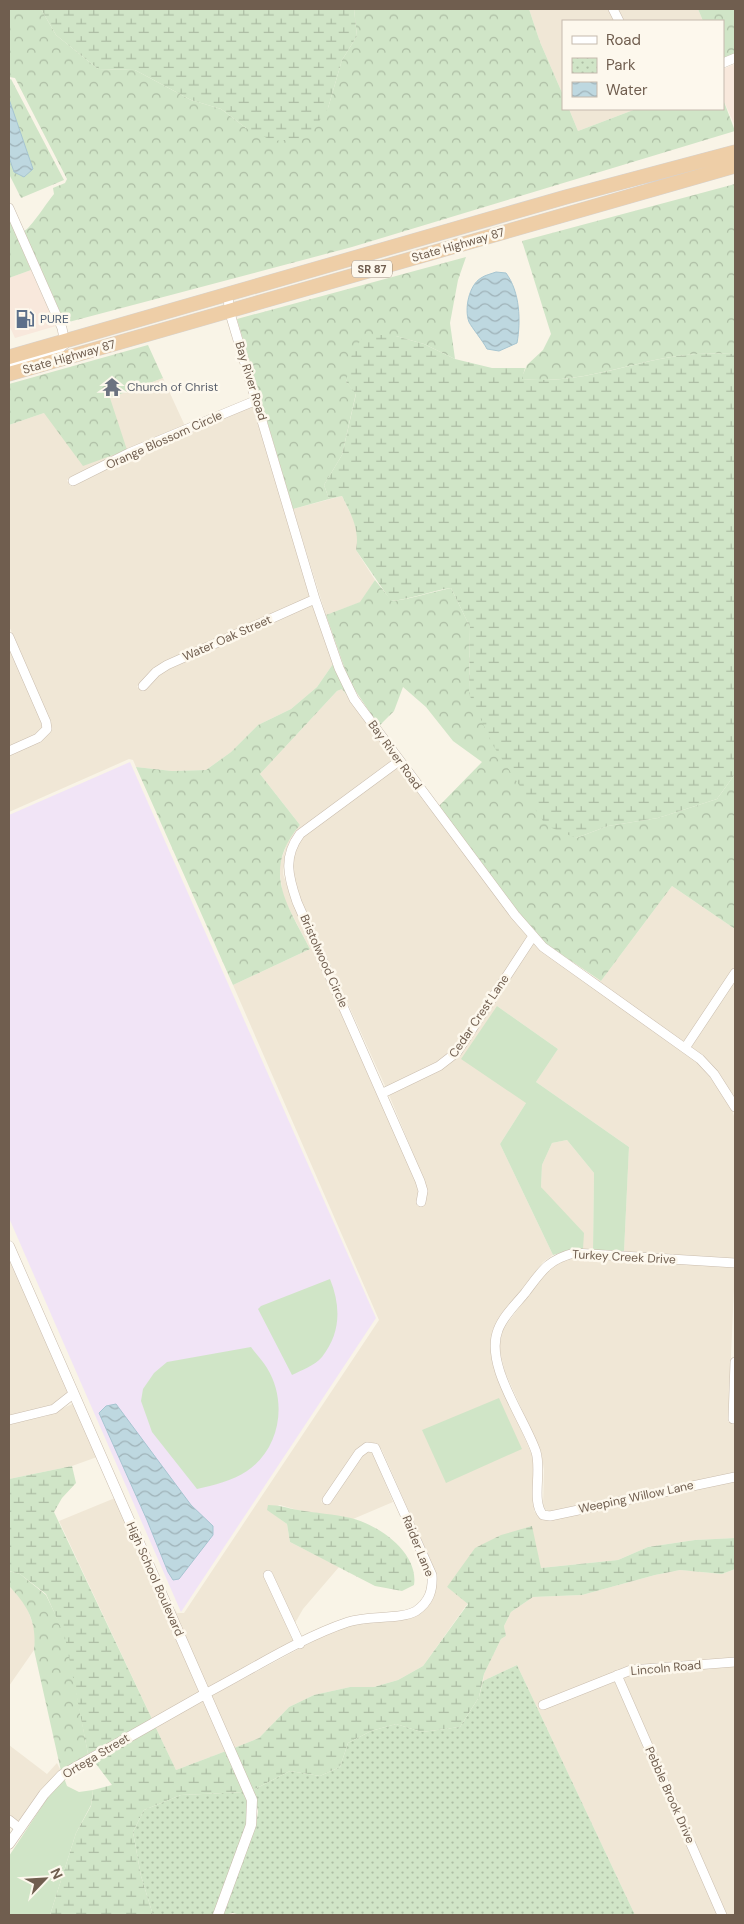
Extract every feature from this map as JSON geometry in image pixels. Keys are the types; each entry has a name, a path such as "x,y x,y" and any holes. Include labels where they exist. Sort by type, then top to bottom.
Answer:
{"highway":[{"name":"SR 87","path":"9,356 566,197 735,152"},
{"name":"State Highway 87","path":"9,374 735,166"}],"street":[{"path":"9,208 62,328 65,340 65,344 56,352 9,366"},
{"name":"Bay River Road","path":"228,294 229,310 315,599 345,683 399,762 543,947 700,1059 714,1074 735,1107"},
{"name":"Orange Blossom Circle","path":"72,481 129,453 257,400"},
{"name":"Water Oak Street","path":"143,686 156,672 167,665 315,599"},
{"path":"9,637 46,722 46,731 38,738 9,751"},
{"name":"Bristolwood Circle","path":"399,762 300,834 292,845 287,863 288,874 297,902 383,1093 420,1181 422,1191 421,1202"},
{"name":"Cedar Crest Lane","path":"383,1093 439,1066 457,1052 533,936"},
{"path":"685,1048 735,973"},
{"name":"High School Boulevard","path":"9,1246 248,1788 253,1812 251,1825 218,1915"},
{"name":"Turkey Creek Drive","path":"540,1511 537,1506 539,1470 536,1453 501,1373 495,1347 498,1330 501,1325 547,1264 554,1259 574,1253 735,1263"},
{"path":"733,1419 735,1362"},
{"path":"9,1420 54,1410 73,1394"},
{"name":"Raider Lane","path":"205,1694 300,1644 350,1621 411,1614 422,1606 432,1591 432,1575 429,1567 375,1448 366,1447 359,1453 327,1500"},
{"name":"Weeping Willow Lane","path":"540,1511 543,1515 550,1516 735,1478"},
{"path":"268,1575 300,1644"},
{"name":"Lincoln Road","path":"543,1705 631,1670 735,1662"},
{"name":"Pebble Brook Drive","path":"617,1675 722,1915"},
{"name":"Ortega Street","path":"9,1844 44,1794 62,1775 205,1694"},
{"path":"9,1820 19,1828"}],"shaded area":[{"path":"529,9 608,9 614,20 562,20 562,93 540,42"},
{"path":"618,9 698,9 703,20 623,20"},
{"path":"735,64 735,126 724,101 724,69"},
{"path":"569,110 633,110 578,131"},
{"path":"31,270 56,326 15,338 9,325 9,278"},
{"path":"163,378 185,426 127,450 67,480 70,486 131,457 254,405 310,597 153,670 137,687 144,691 159,675 169,669 312,604 333,664 317,687 291,709 258,725 231,752 206,770 172,771 136,767 133,760 129,759 9,812 9,755 39,742 51,729 50,720 9,626 9,425 44,413 110,398"},
{"path":"342,496 355,523 358,539 356,550 375,580 361,602 326,615 293,509"},
{"path":"9,648 42,723 42,728 36,735 9,747"},
{"path":"342,689 393,761 297,832 285,853 283,874 293,904 416,1182 418,1192 417,1206 425,1205 427,1191 389,1095 441,1070 460,1054 534,943 540,950 697,1062 731,1107 735,1119 735,1259 624,1252 629,1147 536,1082 558,1049 497,1006 526,1103 500,1144 553,1255 543,1262 501,1317 494,1329 491,1348 497,1375 532,1455 535,1471 534,1511 540,1518 735,1481 735,1538 695,1540 648,1547 618,1560 541,1568 447,1587 468,1603 423,1666 398,1680 374,1687 350,1687 314,1695 289,1707 259,1738 234,1748 211,1696 323,1636 351,1625 424,1609 436,1591 436,1574 433,1566 382,1450 377,1444 370,1442 355,1452 321,1502 328,1505 362,1455 368,1451 373,1454 393,1502 353,1519 297,1510 280,1505 268,1510 287,1524 290,1542 339,1567 303,1609 295,1623 271,1570 263,1573 294,1642 208,1689 174,1611 175,1609 177,1613 184,1613 379,1320 233,985 310,949 283,897 279,866 289,838 300,825 260,774 337,691"},
{"path":"130,762 376,1318 181,1612 9,1218 9,815"},
{"path":"398,767 528,937 454,1050 445,1058 386,1088 301,900 292,873 293,854 303,836"},
{"path":"672,886 735,929 735,966 684,1043 578,967 601,981"},
{"path":"735,981 735,1097 717,1072 690,1047"},
{"path":"567,1140 594,1173 593,1250 583,1249 541,1187 542,1165 552,1143"},
{"path":"9,1255 71,1396 52,1406 9,1416"},
{"path":"574,1257 735,1267 728,1422 735,1422 735,1474 551,1512 543,1508 544,1470 541,1452 505,1372 499,1347 502,1331 550,1267"},
{"path":"74,1403 97,1457 72,1466 9,1479 9,1424 47,1416"},
{"path":"115,1498 200,1693 152,1719 59,1521"},
{"path":"735,1569 735,1658 631,1666 538,1703 541,1710 614,1680 718,1915 635,1915 517,1665 483,1681 484,1674 501,1639 506,1636 504,1626 511,1612 533,1597 582,1595 680,1570 722,1574"},
{"path":"9,1586 25,1603 36,1632 34,1650 9,1686"},
{"path":"735,1666 735,1915 727,1915 623,1677 631,1674"},
{"path":"203,1700 226,1751 176,1770 155,1726"},
{"path":"9,1745 47,1774 57,1763 61,1771 19,1822 9,1815"}],"green space":[{"path":"9,9 41,9 56,35 98,69 135,70 191,100 221,109 246,128 328,108 342,60 357,36 354,9 529,9 540,42 562,93 562,110 569,110 578,131 633,110 724,110 724,102 735,131 352,247 65,323 24,231 35,220 54,194 53,188 65,183 67,179 15,78 9,77"},
{"path":"41,9 354,9 357,36 342,60 328,108 308,138 273,141 246,128 221,109 191,100 135,70 98,69 56,35"},
{"path":"698,9 735,9 735,54 724,59 724,20 703,20"},
{"path":"11,79 64,180 21,198 9,174 9,80"},
{"path":"735,184 735,354 684,355 600,373 561,379 521,379 527,365 543,350 551,334 522,241"},
{"path":"9,218 31,270 9,278"},
{"path":"466,257 458,280 450,323 455,359 424,344 396,336 347,379 346,382 356,393 342,455 324,485 329,499 293,509 237,319"},
{"path":"365,334 396,336 424,344 455,359 492,368 525,368 522,379 562,379 684,355 706,353 735,354 735,774 717,799 658,818 608,826 576,838 552,828 543,821 494,747 469,694 470,627 451,588 391,601 356,550 356,529 342,496 329,499 324,485 342,455 356,394 346,382 352,353"},
{"path":"148,345 163,378 110,398 127,450 83,466 44,413 9,425 9,384"},
{"path":"375,580 392,601 451,588 470,627 469,694 576,838 608,826 658,818 717,799 735,774 735,929 672,886 601,981 546,944 519,913 439,806 482,762 453,741 426,707 403,687 394,711 379,726 349,681 326,615 360,602"},
{"path":"333,664 349,698 342,689 337,691 260,774 300,825 288,842 282,857 280,873 286,902 310,949 233,985 136,767 172,771 206,770 231,752 258,725 291,709 317,687"},
{"path":"497,1006 558,1049 536,1082 629,1147 624,1252 593,1250 594,1173 567,1140 552,1143 542,1165 541,1187 584,1233 583,1249 574,1249 553,1255 500,1144 526,1103 461,1059"},
{"path":"330,1279 334,1289 337,1309 336,1329 333,1338 319,1360 308,1368 292,1375 258,1309 261,1306"},
{"path":"251,1347 264,1363 274,1381 279,1410 273,1438 258,1462 247,1471 229,1480 197,1489 152,1432 141,1401 143,1389 154,1373 167,1362"},
{"path":"499,1398 522,1449 446,1483 422,1430"},
{"path":"72,1466 76,1483 62,1498 54,1512 152,1719 88,1754 65,1637 46,1594 20,1574 9,1571 9,1479"},
{"path":"268,1505 351,1518 373,1527 395,1542 404,1552 414,1573 414,1585 402,1591 375,1586 290,1542 287,1524 267,1510"},
{"path":"532,1526 541,1568 618,1560 648,1547 695,1540 735,1538 735,1569 722,1574 680,1570 582,1595 533,1597 511,1612 504,1626 506,1636 501,1639 484,1674 479,1697 460,1727 422,1732 396,1724 371,1731 348,1743 340,1767 320,1776 290,1771 253,1790 234,1748 259,1738 289,1707 314,1695 350,1687 374,1687 398,1680 423,1666 468,1604 447,1587 475,1548 501,1535"},
{"path":"9,1571 20,1574 46,1595 66,1637 88,1754 61,1771 34,1650 34,1631 30,1615 21,1600 9,1586"},
{"path":"517,1665 635,1915 241,1915 233,1913 222,1915 256,1826 258,1811 253,1790 290,1771 320,1776 340,1767 348,1743 371,1731 396,1724 422,1732 460,1727 479,1697 483,1681"},
{"path":"155,1726 176,1770 226,1751 245,1792 181,1795 144,1810 133,1832 141,1876 153,1915 50,1915 76,1833 91,1806 93,1790 112,1785 93,1760"},
{"path":"64,1778 67,1786 79,1792 93,1790 91,1805 76,1833 50,1915 9,1915 9,1856 54,1788"},
{"path":"245,1792 247,1805 243,1837 232,1871 214,1915 153,1915 141,1876 133,1832 144,1810 181,1795"}],"water":[{"path":"9,99 33,169 24,177 14,172 9,157"},
{"path":"496,272 506,273 511,281 517,298 519,316 517,343 499,351 487,349 469,322 467,311 467,304 473,286 483,277"},
{"path":"116,1404 191,1505 213,1526 213,1535 179,1579 173,1580 168,1572 99,1413 106,1406"}],"place":[{"name":"PURE","path":"25,319"},
{"name":"Church of Christ","path":"112,387"}]}
